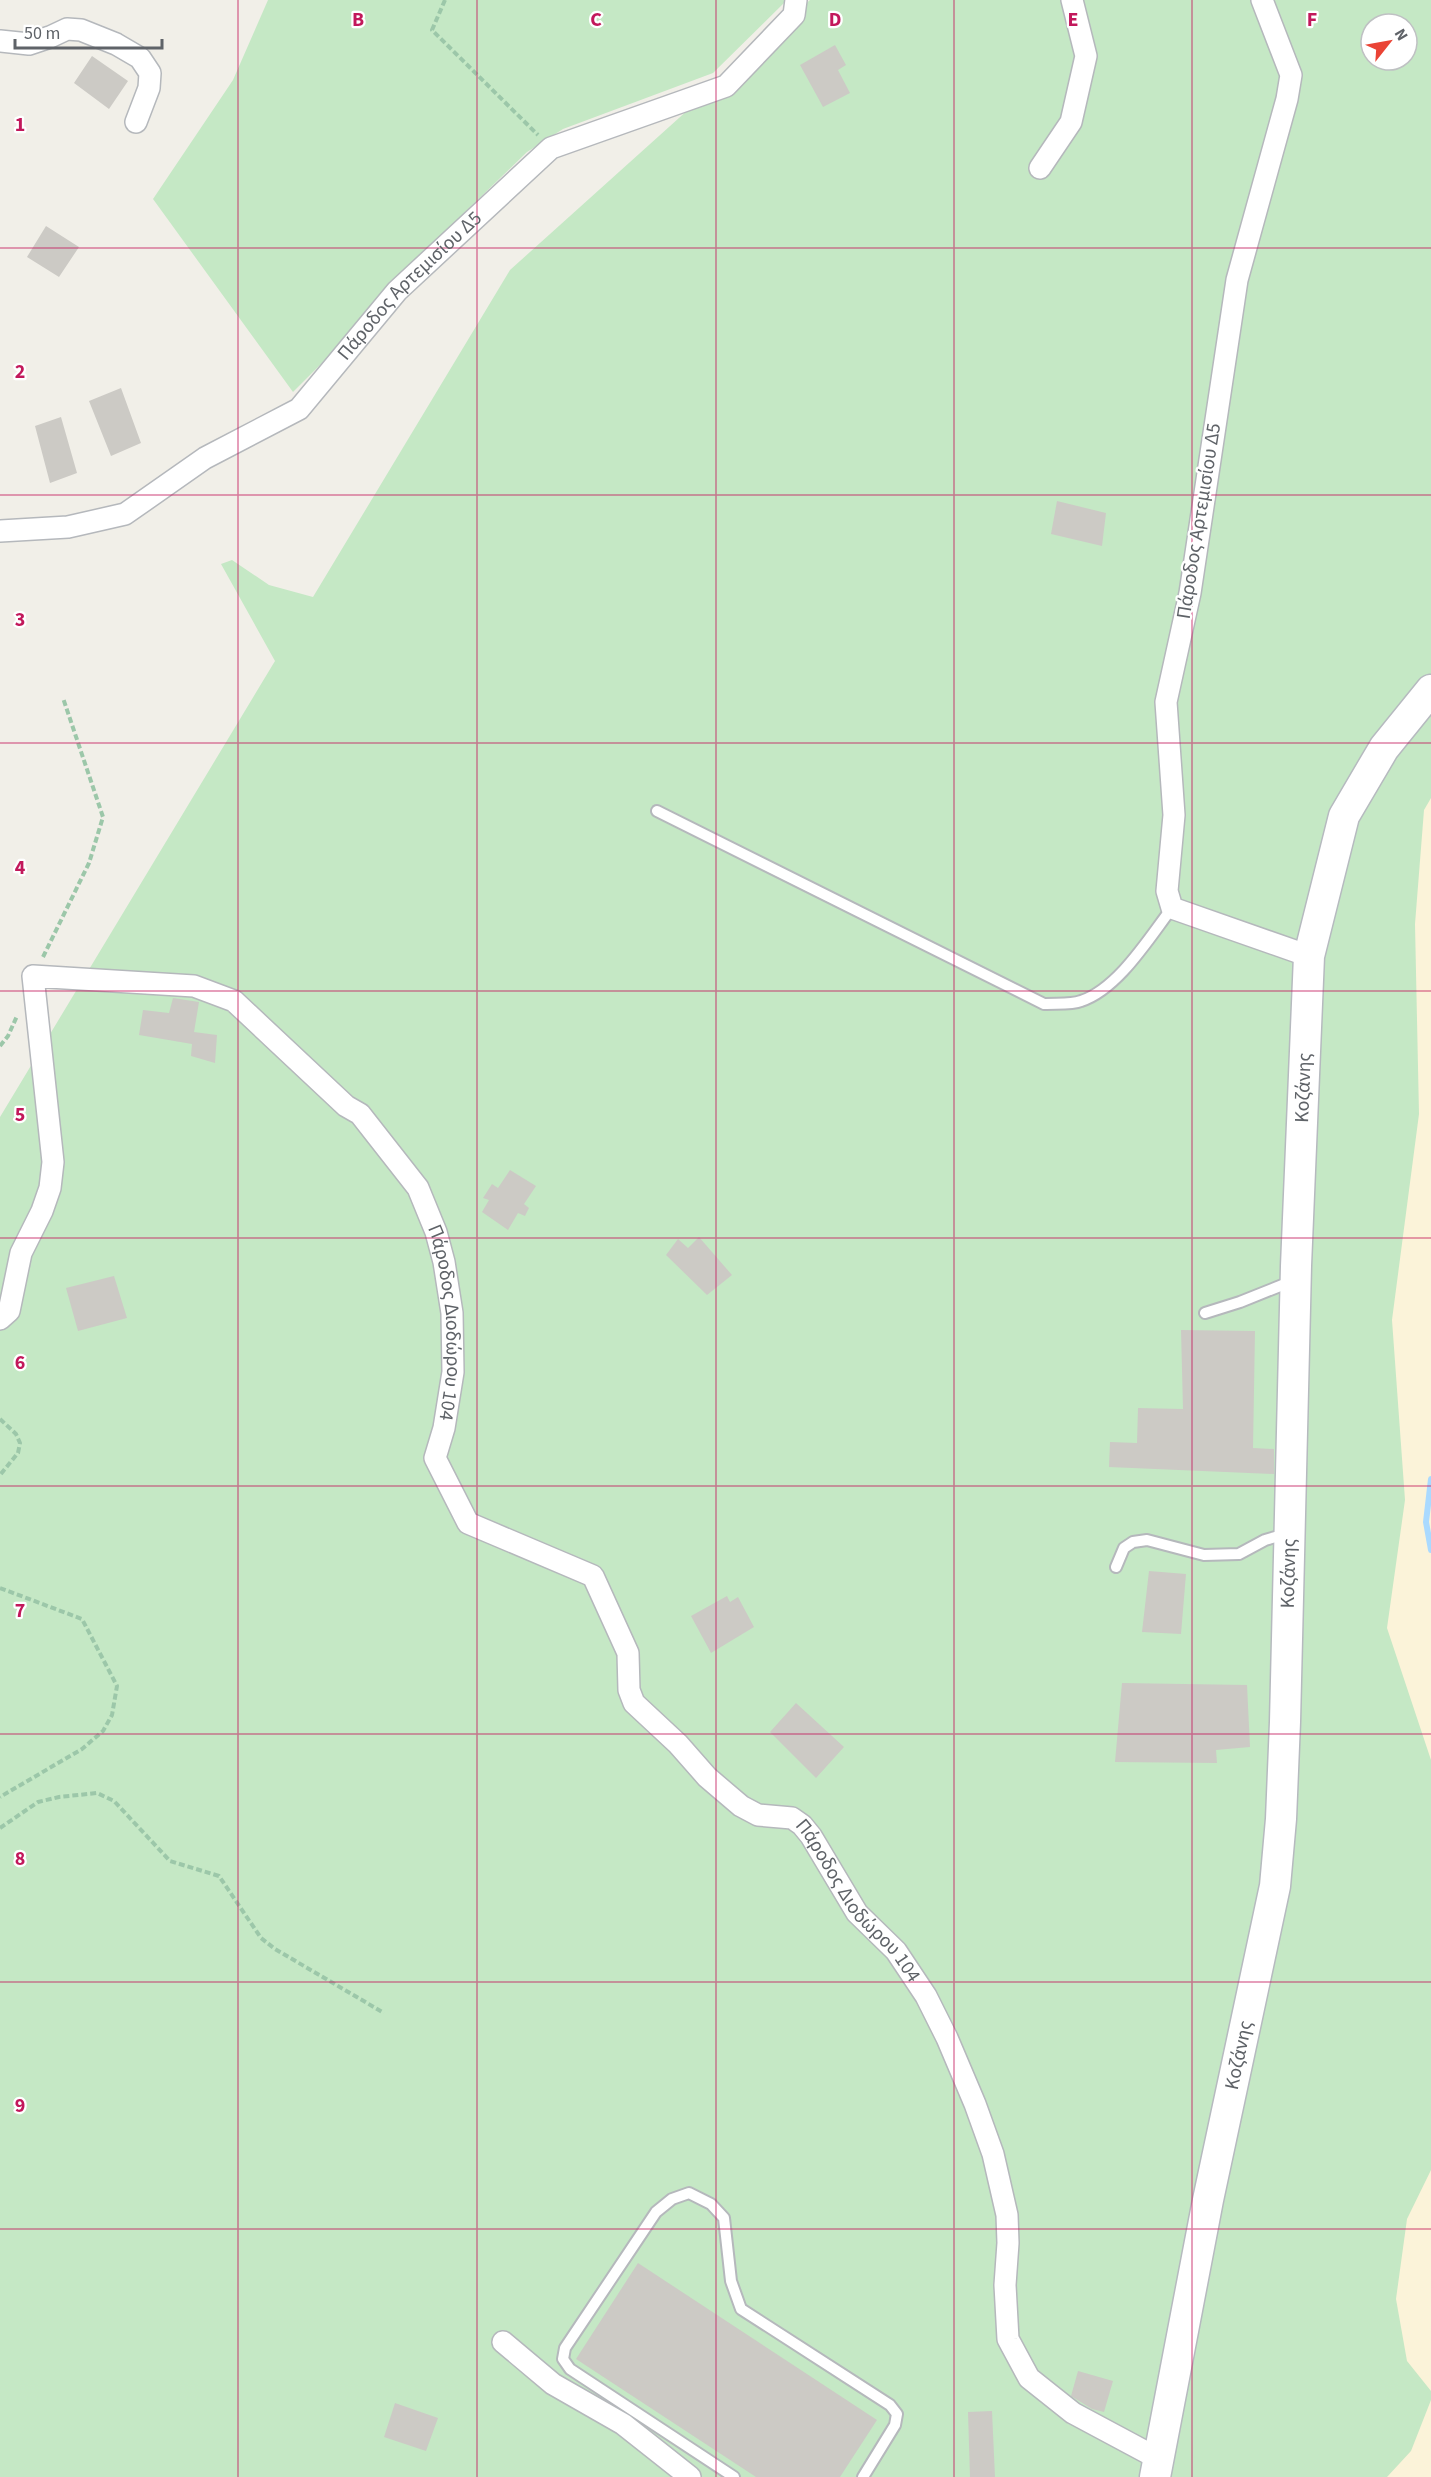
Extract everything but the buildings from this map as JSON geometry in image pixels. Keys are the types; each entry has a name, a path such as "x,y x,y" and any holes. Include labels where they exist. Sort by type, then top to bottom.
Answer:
{"street":[{"name":"Πάροδος Αρτεμισίου Δ5","path":"0,531 68,527 125,514 205,458 299,409 397,291 551,148 726,86 794,15 796,0"},
{"path":"1040,168 1071,122 1086,56 1072,0"},
{"name":"Πάροδος Αρτεμισίου Δ5","path":"1172,908 1167,891 1174,815 1166,702 1190,593 1237,280 1287,99 1291,75 1262,0"},
{"path":"0,41 29,44 50,38 67,29 74,29 116,44 140,58 150,73 148,88 136,122"},
{"name":"Κοζάνης","path":"1157,2468 1209,2200 1275,1886 1282,1798 1296,1283 1309,956 1344,816 1384,748 1431,690"},
{"path":"1172,908 1309,956"},
{"path":"0,1319 9,1311 21,1253 42,1211 53,1162 33,976"},
{"name":"Πάροδος Διοδώρου 104","path":"33,976 194,986 234,1001 346,1106 360,1114 404,1168 418,1188 429,1212 448,1278 452,1313 453,1372 444,1428 435,1458 468,1523 593,1576 628,1653 629,1690 634,1703 678,1744 707,1777 741,1806 753,1814 787,1816 802,1825 811,1836 857,1913 902,1958 934,2010 975,2104 993,2154 1003,2192 1008,2228 1005,2285 1008,2339 1029,2378 1073,2413 1157,2468"},
{"path":"503,2342 553,2384 623,2424 690,2477"}],"lane":[{"path":"657,811 1044,1004 1081,1001 1105,987 1135,956 1172,908"},
{"path":"1204,1313 1285,1284 1296,1283"},
{"path":"1116,1568 1124,1548 1133,1542 1146,1540 1204,1556 1239,1554 1265,1540 1289,1534"},
{"path":"734,2477 570,2369 563,2359 565,2348 656,2212 672,2199 689,2193 711,2204 724,2218 731,2281 741,2309 890,2405 897,2414 896,2425 863,2477"}],"path":[{"path":"445,0 432,30 551,148"},
{"path":"33,976 89,863 103,817 63,698"},
{"path":"0,1419 11,1427 20,1443 18,1453 0,1475"},
{"path":"0,1588 82,1620 117,1686 112,1714 103,1731 82,1749 0,1797"},
{"path":"0,1828 38,1802 59,1797 97,1793 114,1801 170,1861 219,1876 261,1938 275,1949 384,2013"}],"green space":[{"path":"268,0 787,0 713,73 563,129 527,152 402,273 372,304 331,354 293,392 153,199 233,80"},
{"path":"810,0 1431,0 1431,2477 0,2477 0,1117 275,661 221,564 232,560 269,585 313,597 510,270"}],"sand":[{"path":"1431,798 1431,1760 1387,1628 1405,1500 1392,1320 1419,1114 1415,924 1424,810"},
{"path":"1431,2170 1431,2391 1407,2361 1396,2299 1407,2219"},
{"path":"1431,2400 1431,2477 1387,2477 1411,2451"}],"waterway":[{"path":"1431,1479 1426,1522 1431,1550"}]}
